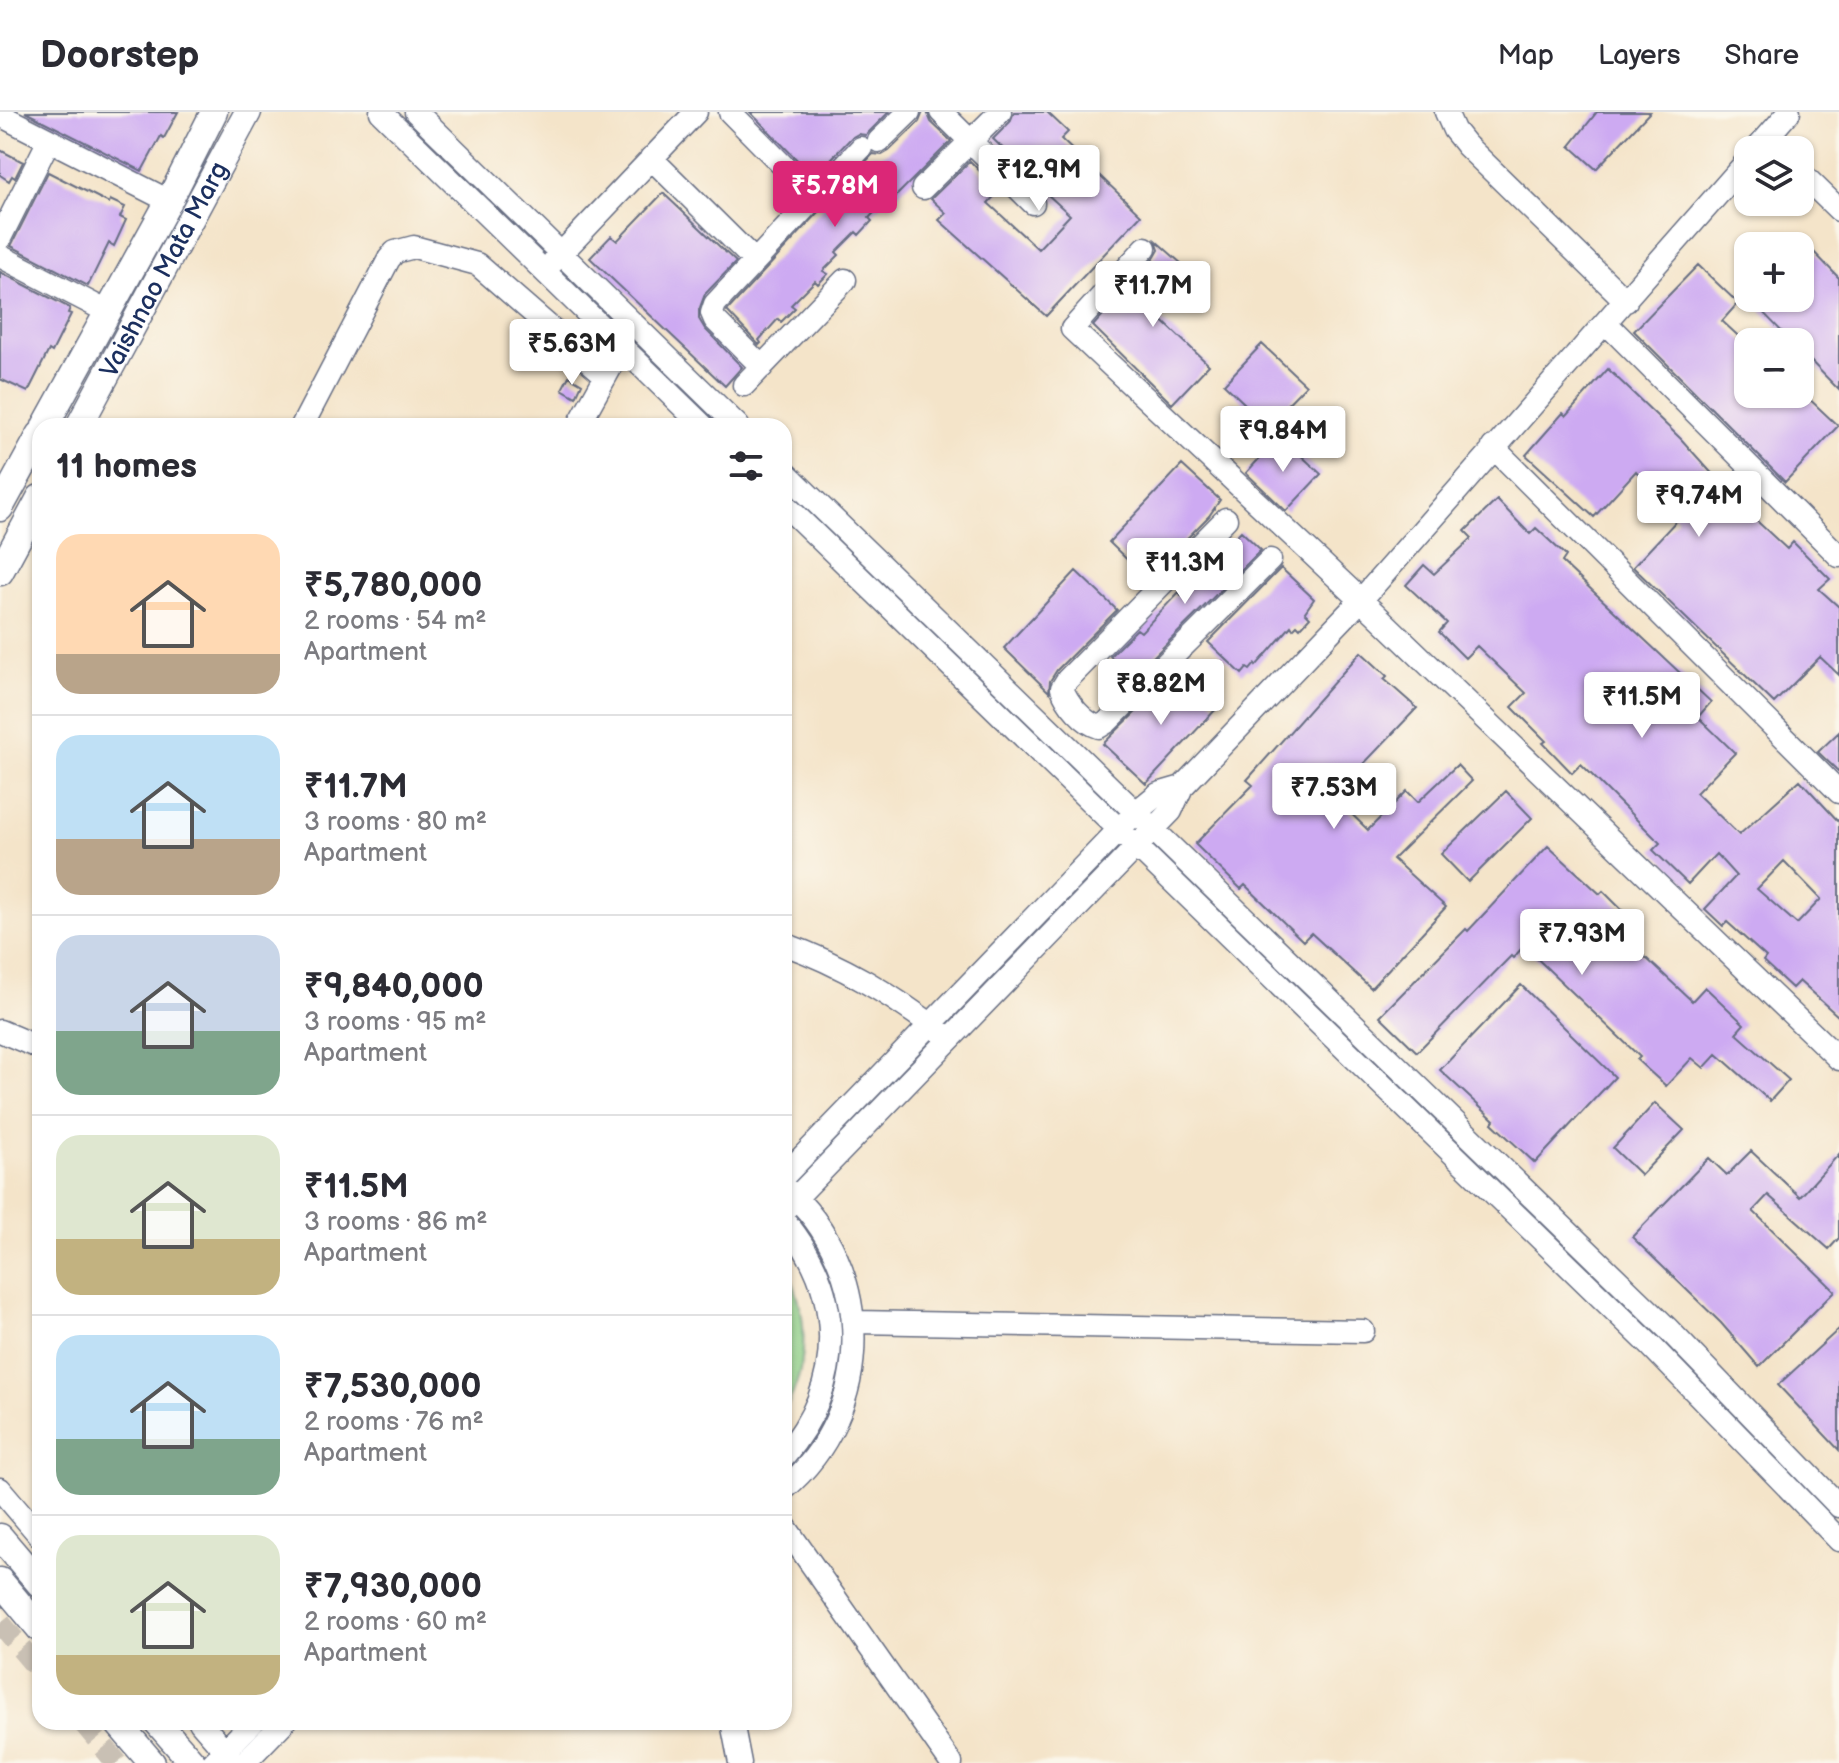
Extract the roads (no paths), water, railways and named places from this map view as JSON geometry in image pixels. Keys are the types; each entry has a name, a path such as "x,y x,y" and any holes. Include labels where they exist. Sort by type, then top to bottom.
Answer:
{"main road":[{"name":"Vaishnao Mata Marg","path":"83,418 248,112"},
{"name":"Vaishnao Mata Marg","path":"49,418 169,201 211,113"},
{"path":"0,508 32,450"},
{"path":"0,572 32,513"},
{"path":"0,1537 32,1575"},
{"path":"0,1581 32,1619"},
{"path":"124,1730 152,1763"},
{"path":"164,1730 193,1763"}],"street":[{"path":"381,112 695,418"},
{"path":"416,112 730,418"},
{"path":"544,272 696,112"},
{"path":"730,112 814,197"},
{"path":"762,367 715,320 712,313 715,304 814,197 909,112"},
{"path":"941,112 1033,203"},
{"path":"923,188 1000,112"},
{"path":"1446,112 1454,130 1466,145 1626,301"},
{"path":"1773,136 1789,112"},
{"path":"0,115 169,201"},
{"path":"0,238 49,140"},
{"path":"651,158 754,260"},
{"path":"792,1194 951,1040 1171,811 1182,787 1361,600 1734,176"},
{"path":"1814,186 1839,210"},
{"path":"306,418 389,259 403,248 414,247 477,264 606,376"},
{"path":"1145,248 1072,329 1361,600 1839,1059"},
{"path":"0,256 108,312"},
{"path":"744,385 845,280"},
{"path":"1606,323 1839,556"},
{"path":"582,418 622,347"},
{"path":"1493,447 1839,792"},
{"path":"792,479 1667,1328 1839,1506"},
{"path":"792,512 1650,1345 1839,1540"},
{"path":"1226,519 1067,680 1062,688 1065,698 1092,725 1099,727 1107,722 1270,560"},
{"path":"1055,734 1077,711"},
{"path":"792,1168 1136,812 1158,794 1182,787"},
{"path":"792,947 858,975 896,998 951,1040"},
{"path":"0,1031 32,1045"},
{"path":"792,1202 822,1230 838,1260 854,1322 854,1356 848,1390 836,1426 818,1453 792,1481"},
{"path":"792,1230 815,1265 825,1294 830,1324 830,1354 825,1384 814,1412 792,1446"},
{"path":"854,1322 1363,1331"},
{"path":"0,1489 32,1527"},
{"path":"792,1536 951,1763"},
{"path":"205,1730 224,1759 247,1730"},
{"path":"244,1763 276,1730"},
{"path":"734,1730 740,1763"}],"tunnel":[{"path":"0,1623 32,1661"},
{"path":"90,1730 117,1763"}]}
